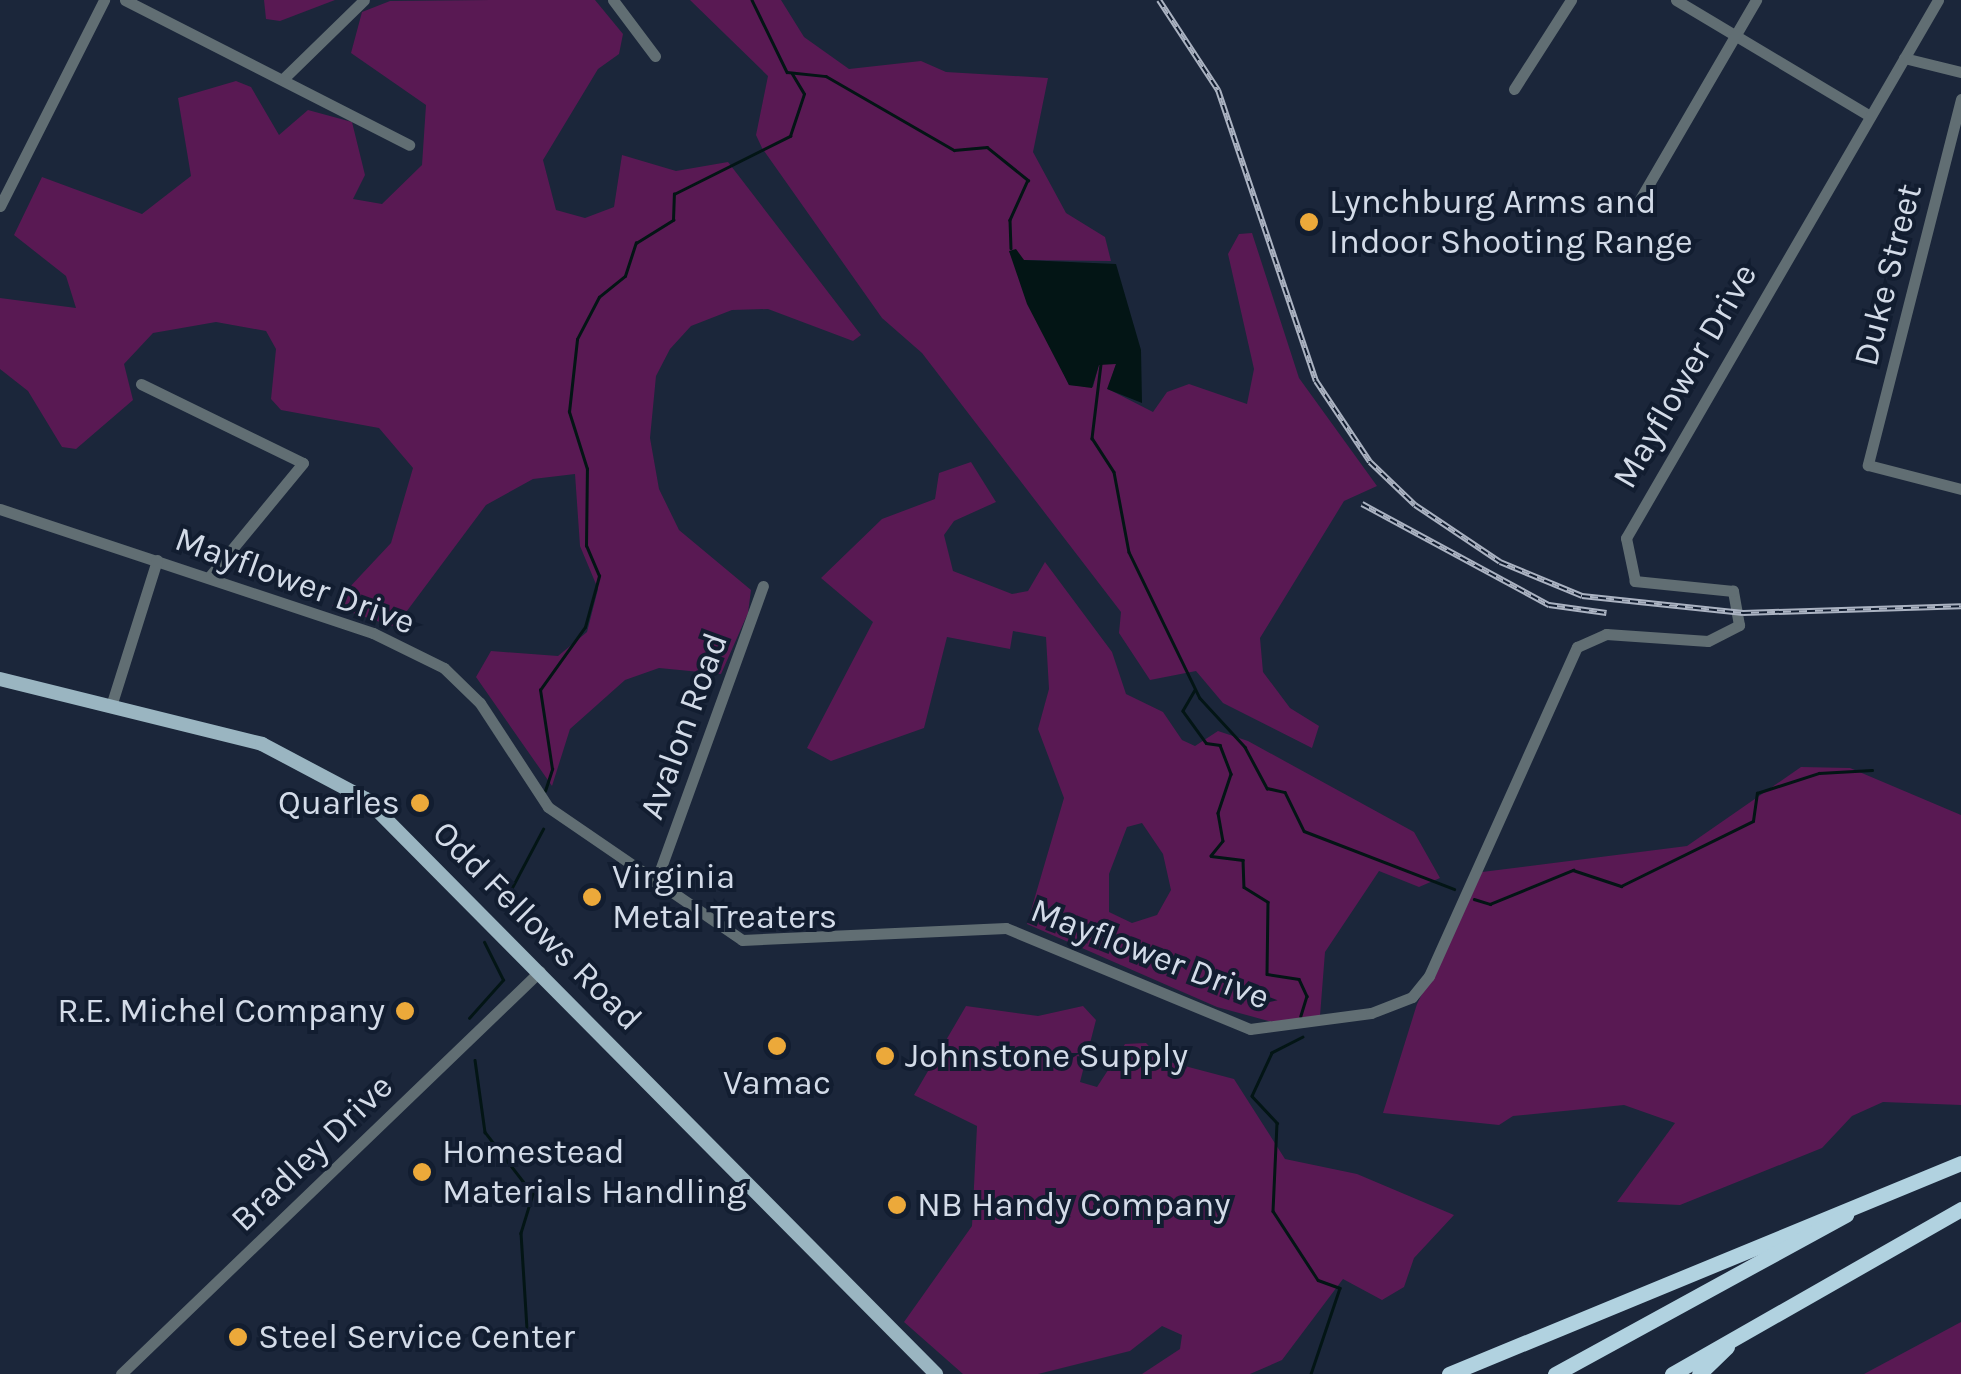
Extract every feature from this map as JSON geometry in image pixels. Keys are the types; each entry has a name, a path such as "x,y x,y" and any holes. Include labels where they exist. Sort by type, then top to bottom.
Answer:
{"highway":[{"path":"1448,1374 1961,1163"},
{"path":"1556,1374 1908,1186"},
{"path":"1672,1374 1752,1323 1961,1209"},
{"path":"1699,1374 1752,1323"}],"main road":[{"name":"Odd Fellows Road","path":"0,679 262,744 329,774 540,970 936,1374"}],"street":[{"path":"0,206 104,0"},
{"path":"124,0 410,144"},
{"path":"283,78 364,0"},
{"path":"614,0 655,56"},
{"path":"1514,89 1571,0"},
{"path":"1676,0 1870,116"},
{"path":"1638,201 1756,0"},
{"name":"Mayflower Drive","path":"0,509 210,576 444,668 480,703 534,792 655,884 757,943 976,928 1029,933 1250,1030 1307,1028 1412,997 1577,646 1606,634 1708,640 1738,625 1733,591 1634,581 1626,538 1938,0"},
{"path":"1904,58 1961,72"},
{"name":"Duke Street","path":"1961,99 1868,465 1961,489"},
{"path":"142,384 303,464 210,576"},
{"path":"111,706 157,560"},
{"name":"Avalon Road","path":"655,884 762,586"},
{"name":"Bradley Drive","path":"121,1374 540,970"}],"shaded area":[{"path":"264,0 335,0 280,21 266,19"},
{"path":"595,0 623,34 619,54 598,69 543,160 556,210 585,218 614,207 622,155 676,171 728,162 861,335 853,341 768,309 732,310 691,326 670,349 656,376 650,438 659,489 679,530 751,590 748,613 721,674 659,668 625,680 570,729 552,786 476,677 491,651 558,656 587,632 598,589 580,546 575,474 533,479 486,505 395,627 332,606 391,543 413,468 379,428 281,410 271,399 276,349 266,331 216,322 153,333 124,364 133,400 76,449 62,447 28,391 0,369 0,298 76,308 66,276 14,235 42,177 142,214 191,176 178,98 236,81 251,87 279,135 308,110 352,122 365,175 353,199 382,204 422,165 426,105 351,53 362,12 390,1"},
{"path":"690,0 781,0 804,37 849,69 921,61 946,72 1048,78 1033,152 1066,213 1105,237 1111,261 1024,260 1009,251 1069,385 1093,387 1099,364 1116,364 1108,389 1153,412 1167,392 1189,384 1247,404 1254,369 1228,254 1239,234 1252,233 1299,378 1377,486 1344,501 1260,638 1263,672 1290,708 1319,726 1312,748 1223,703 1196,671 1150,680 1119,633 1121,612 922,353 882,318 762,148 756,135 768,76"},
{"path":"1016,249 1024,260 1116,264 1141,350 1142,403 1107,389 1116,364 1099,365 1092,388 1069,385 1027,304 1009,251"},
{"path":"971,462 996,502 954,521 944,535 953,571 1012,594 1028,591 1045,562 1112,652 1126,694 1163,712 1182,740 1195,746 1218,731 1248,741 1414,832 1440,878 1419,887 1379,871 1325,952 1320,1016 1276,1023 1217,1007 1027,924 1064,798 1038,729 1049,689 1046,637 1013,631 1010,649 947,637 924,728 831,761 807,748 873,622 821,578 882,519 935,499 939,473","holes":["1142,823 1163,854 1171,890 1157,915 1132,923 1109,912 1109,874 1127,827"]},
{"path":"1801,767 1850,768 1961,815 1961,1105 1883,1102 1852,1116 1822,1148 1680,1205 1617,1202 1675,1123 1624,1105 1513,1116 1499,1125 1383,1113 1417,1004 1482,872 1687,846"},
{"path":"966,1006 1038,1016 1083,1006 1096,1020 1080,1082 1097,1087 1125,1044 1146,1043 1162,1060 1234,1079 1285,1159 1357,1174 1454,1215 1414,1258 1404,1287 1382,1300 1343,1279 1282,1360 1250,1374 1142,1374 1180,1349 1182,1335 1162,1326 1130,1351 1038,1374 963,1374 904,1322 972,1226 977,1126 914,1095"},
{"path":"1961,1322 1961,1374 1864,1374"}],"waterway":[{"path":"752,0 787,72 826,76 954,150 987,147 1028,180 1010,220 1011,248"},
{"path":"545,791 552,769 540,690 585,627 599,576 586,546 587,469 569,412 577,339 599,297 625,276 636,243 673,220 674,194 790,136 804,94 792,74"},
{"path":"1101,364 1092,438 1114,472 1129,552 1200,698 1245,747 1267,788 1285,792 1304,831 1454,889"},
{"path":"1195,690 1183,711 1206,743 1220,745 1231,774 1218,813 1223,841 1211,856 1243,860 1244,887 1268,902 1267,974 1299,979 1307,996 1301,1016"},
{"path":"1474,899 1490,904 1573,870 1621,886 1753,821 1757,793 1819,773 1872,770"},
{"path":"507,897 543,829"},
{"path":"469,1018 503,980 484,942"},
{"path":"1303,1037 1272,1053 1252,1096 1277,1123 1273,1211 1318,1280 1340,1288 1311,1374"},
{"path":"475,1060 485,1132 533,1194 521,1233 528,1343"}],"railway":[{"path":"1159,0 1218,90 1316,381 1370,462 1415,505 1500,562 1582,596 1743,613 1961,606"},
{"path":"1362,504 1549,605 1606,613"}],"place":[{"name":"Lynchburg Arms and Indoor Shooting Range","path":"1309,222"},
{"name":"Quarles","path":"420,803"},
{"name":"Virginia Metal Treaters","path":"592,897"},
{"name":"R.E. Michel Company","path":"405,1011"},
{"name":"Vamac","path":"777,1046"},
{"name":"Johnstone Supply","path":"885,1056"},
{"name":"Homestead Materials Handling","path":"422,1172"},
{"name":"NB Handy Company","path":"897,1205"},
{"name":"Steel Service Center","path":"238,1337"}]}
